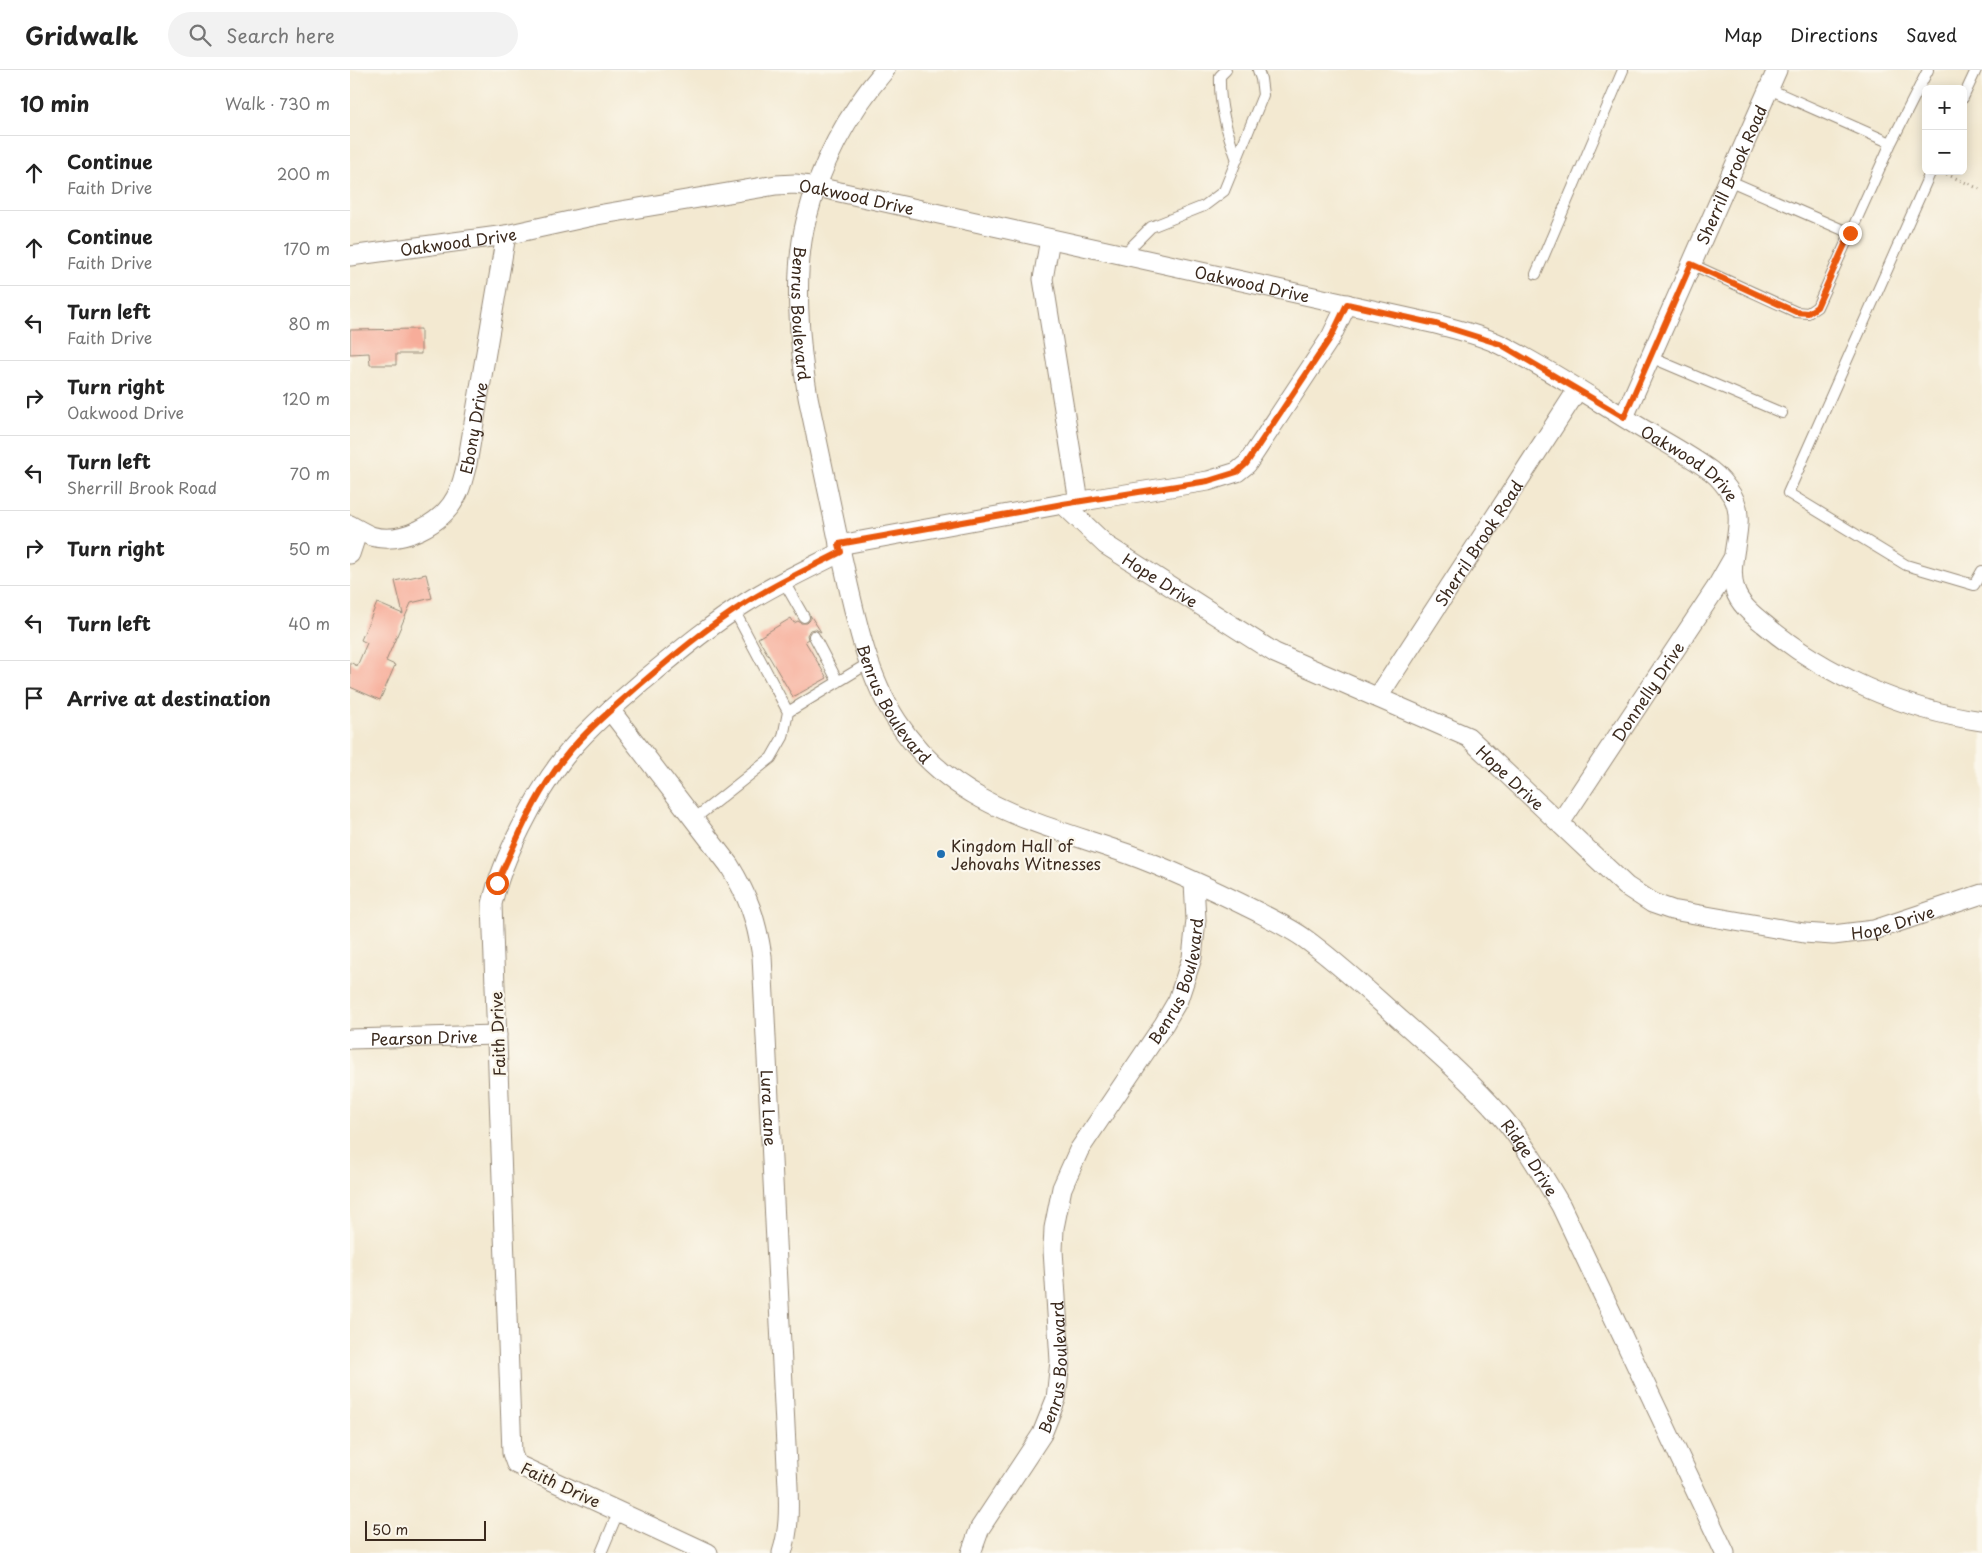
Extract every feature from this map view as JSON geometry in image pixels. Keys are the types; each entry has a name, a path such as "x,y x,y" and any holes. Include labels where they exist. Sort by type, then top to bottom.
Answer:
{"street":[{"name":"Benrus Boulevard","path":"884,70 866,91 836,140 817,186 806,223 800,269 799,321 808,397 850,596 870,663 885,700 910,740 932,764 962,788 983,801 1032,823 1130,855 1194,882 1195,937 1186,983 1164,1024 1079,1150 1062,1188 1057,1208 1053,1250 1060,1361 1056,1399 1042,1434 980,1528 971,1553"},
{"name":"Sherrill Brook Road","path":"1624,417 1777,70"},
{"name":"Oakwood Drive","path":"350,256 506,235 597,215 776,185 795,184 817,186 1122,256 1436,324 1479,336 1500,344 1578,389 1713,472 1734,498 1738,526 1732,560 1732,577 1735,592 1748,610 1780,638 1828,668 1871,689 1920,708 1958,718 1982,721"},
{"name":"Ebony Drive","path":"354,528 372,536 399,537 434,522 457,497 467,464 506,235"},
{"path":"1050,239 1043,279 1071,503"},
{"name":"Faith Drive","path":"708,1553 516,1464 512,1453 492,904 497,883 523,826 553,772 565,756 610,710 684,647 734,610 840,548 1071,503 1208,481 1237,472 1246,464 1331,337 1347,304"},
{"name":"Sherril Brook Road","path":"1378,697 1578,389"},
{"name":"Hope Drive","path":"1071,503 1106,545 1276,653 1468,737 1626,886 1652,903 1672,910 1804,933 1833,934 1874,930 1982,894"},
{"path":"350,554 354,528"},
{"name":"Donnelly Drive","path":"1560,823 1716,588 1732,560"},
{"name":"Lura Lane","path":"610,710 729,865 745,891 757,925 762,956 788,1487 789,1517 782,1553"},
{"name":"Ridge Drive","path":"1194,882 1257,911 1302,936 1337,963 1462,1075 1504,1119 1538,1168 1560,1206 1725,1553"},
{"name":"Pearson Drive","path":"350,1038 497,1035"}],"lane":[{"path":"1226,70 1220,76 1222,116 1237,160"},
{"path":"1122,256 1151,227 1204,206 1224,191 1263,95 1258,70"},
{"path":"1536,274 1624,70"},
{"path":"1691,264 1796,312 1808,313 1817,307 1890,143 1928,70"},
{"path":"1967,89 1976,70"},
{"path":"1769,89 1890,143"},
{"path":"1929,175 1788,493 1906,565 1974,585 1982,571"},
{"path":"1728,180 1850,233"},
{"path":"1650,357 1782,413"},
{"path":"784,582 804,617"},
{"path":"694,819 771,758 783,737 788,712 734,610"},
{"path":"814,636 838,682"},
{"path":"788,712 870,663"},
{"path":"601,1553 620,1512"}],"path":[{"path":"1950,175 1982,190"}],"building":[{"path":"421,329 421,354 396,354 396,365 370,365 369,353 350,354 350,330"},
{"path":"426,574 432,598 411,603 386,661 395,665 380,700 350,687 350,662 357,666 367,643 361,640 377,603 403,614 395,581"},
{"path":"810,615 821,632 815,629 810,630 807,635 808,639 805,641 827,678 793,697 758,638 791,618 794,623 798,621 807,623 810,620"}],"place":[{"name":"Kingdom Hall of Jehovahs Witnesses","path":"941,854"}],"route":[{"path":"497,883 523,826 553,772 565,756 610,710 684,647 731,612 749,600 841,552 839,544 1063,504 1208,481 1237,472 1246,464 1331,337 1347,304 1436,324 1500,344 1624,417 1691,264 1796,312 1808,313 1817,307 1850,233"}]}
